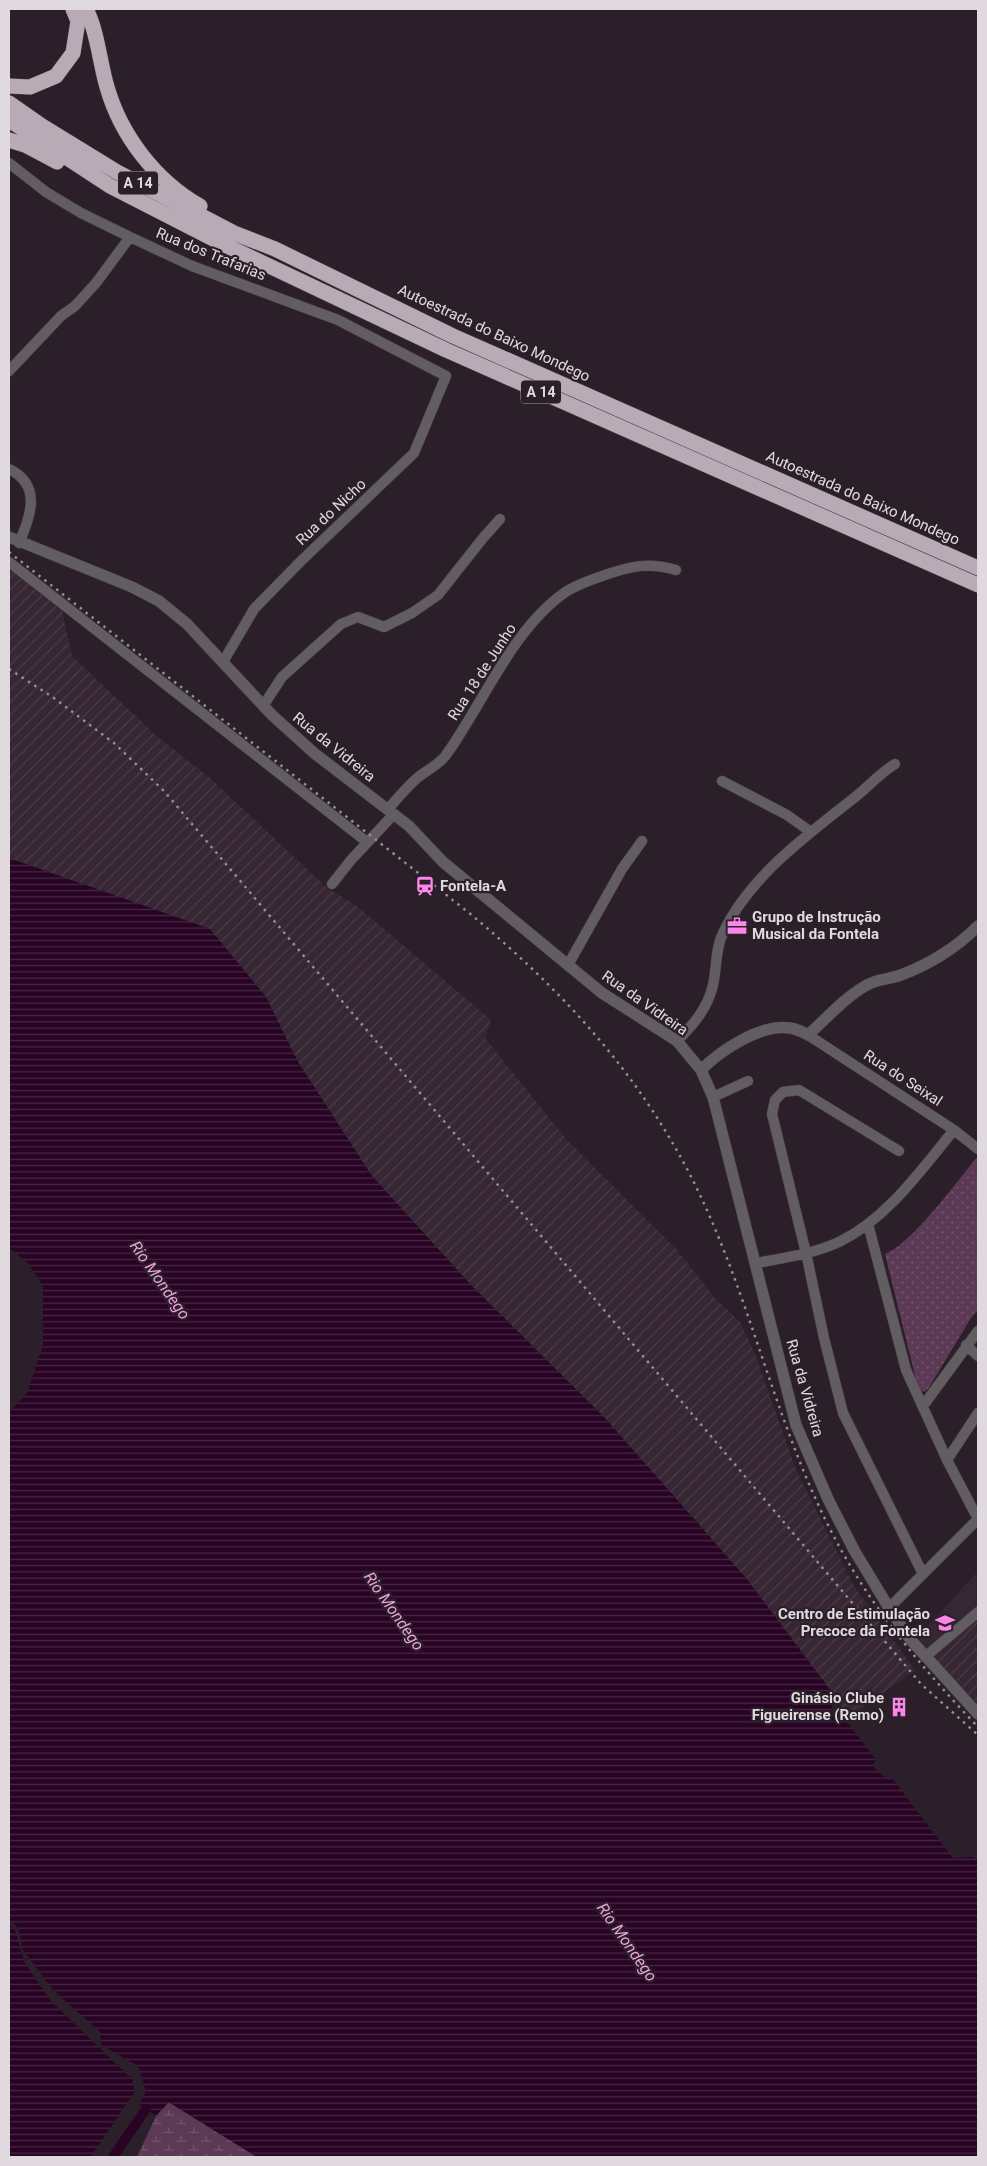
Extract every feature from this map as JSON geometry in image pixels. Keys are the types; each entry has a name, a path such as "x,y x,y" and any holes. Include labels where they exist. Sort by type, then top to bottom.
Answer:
{"highway":[{"path":"9,86 30,87 56,76 73,53 78,21 73,9"},
{"path":"86,9 107,88 120,121 139,152 168,183 196,204 275,249"},
{"name":"Autoestrada do Baixo Mondego","path":"9,102 42,126 117,172 234,232 275,249 453,336 978,568"},
{"name":"A 14","path":"9,120 110,186 227,246 446,350 978,584"},
{"path":"9,140 25,145 61,165 110,186"}],"street":[{"name":"Rua dos Trafarias","path":"9,163 46,192 81,213 130,237 192,266 338,320 446,376"},
{"path":"9,371 61,316 75,306 96,283 130,237"},
{"name":"Rua do Nicho","path":"223,662 254,609 300,562 414,453 446,376"},
{"path":"9,469 18,474 24,482 32,501 29,522 19,542"},
{"path":"263,706 282,677 341,624 358,617 384,627 412,613 438,595 500,519"},
{"name":"Rua da Vidreira","path":"9,537 132,587 159,600 187,624 263,706 314,753 409,826 443,862 602,993 677,1041 701,1070 713,1098 796,1425 828,1499 854,1550 889,1608 926,1657 978,1714"},
{"path":"9,562 367,842"},
{"name":"Rua 18 de Junho","path":"332,884 416,779 445,757 490,682 526,631 551,604 567,591 618,570 650,565 658,565 676,570"},
{"path":"677,1041 697,1021 713,985 715,964 722,936 727,924 746,897 772,868 811,832 865,789 886,769 895,764"},
{"path":"722,781 787,815 811,832"},
{"path":"568,964 622,869 642,841"},
{"path":"701,1070 723,1051 761,1031 790,1028 808,1035 852,996 869,984 932,962 966,938 978,926"},
{"name":"Rua do Seixal","path":"808,1035 954,1130 978,1149"},
{"path":"713,1098 748,1081"},
{"path":"898,1151 803,1092 791,1090 777,1097 772,1104 772,1114 843,1412 923,1574"},
{"path":"756,1263 806,1253 838,1242 868,1224 907,1186 954,1130"},
{"path":"868,1224 906,1370 947,1460 978,1519 889,1608"},
{"path":"923,1406 978,1331"},
{"path":"966,1346 978,1356"},
{"path":"947,1460 978,1413"},
{"path":"926,1657 978,1612"}],"shaded area":[{"path":"9,569 62,611 72,656 159,738 210,778 327,888 357,906 491,1020 485,1038 567,1140 676,1249 715,1298 740,1322 755,1354 797,1472 854,1586 915,1670 848,1719 834,1695 746,1578 604,1417 470,1284 372,1176 298,1062 266,997 210,929 9,858"},
{"name":"Centro de Estimulação Precoce da Fontela","path":"978,1571 978,1608 931,1646 925,1646 918,1637"},
{"path":"978,1618 978,1704 933,1657"}],"green space":[{"path":"978,1156 978,1310 971,1318 928,1389 924,1392 918,1388 885,1254 896,1248 921,1225"},
{"path":"168,2102 257,2157 137,2157 156,2116"}],"water":[{"name":"Rio Mondego","path":"9,858 210,929 266,997 298,1062 372,1176 470,1284 604,1417 746,1578 834,1695 831,1713 849,1724 876,1760 872,1765 883,1776 892,1778 953,1858 973,1857 978,1861 978,2157 257,2157 169,2102 156,2116 139,2104 146,2091 138,2066 101,2045 100,2032 53,1990 23,1950 18,1928 9,1919 9,1412 27,1393 43,1345 43,1286 28,1263 9,1248"},
{"path":"9,1924 15,1930 25,1963 50,2000 132,2079 135,2091 91,2157 9,2157"}],"waterway":[{"path":"113,2157 146,2109"}],"railway":[{"path":"9,552 468,912 532,969 590,1029 641,1094 686,1167 726,1256 774,1393 809,1483 844,1555 860,1582 896,1633 978,1727"},
{"path":"9,669 54,698 114,743 164,791 921,1684 978,1735"}],"place":[{"name":"Fontela-A","path":"425,886"},
{"name":"Grupo de Instrução Musical da Fontela","path":"737,926"},
{"name":"Centro de Estimulação Precoce da Fontela","path":"945,1623"},
{"name":"Ginásio Clube Figueirense (Remo)","path":"899,1707"}]}
